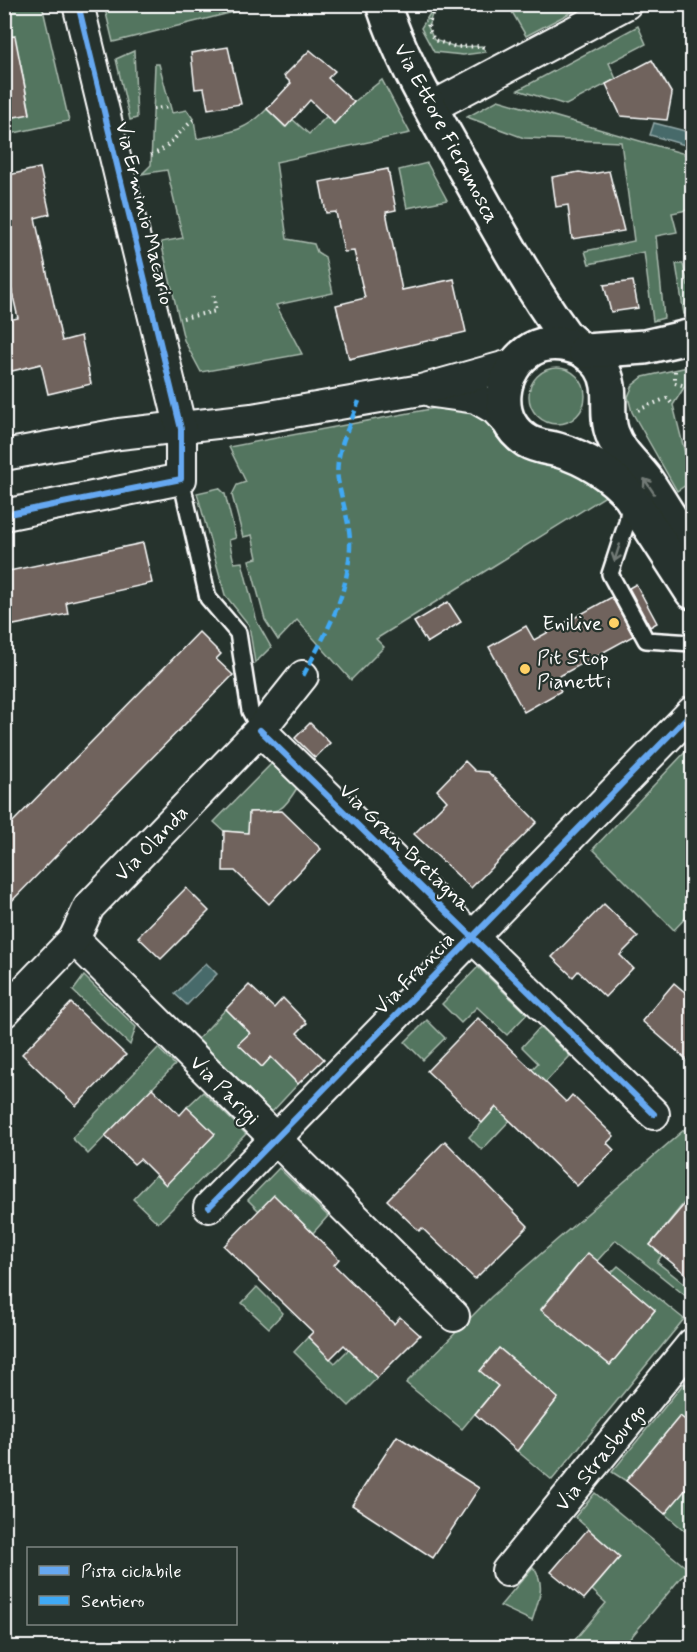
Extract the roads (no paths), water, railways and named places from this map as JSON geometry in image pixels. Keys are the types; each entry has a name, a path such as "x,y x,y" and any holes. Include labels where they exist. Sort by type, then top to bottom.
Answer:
{"main road":[{"name":"Via Ettore Fieramosca","path":"383,4 390,25 430,108 515,259"},
{"path":"515,259 566,336 601,367 617,403"},
{"path":"515,259 530,313 528,337 506,380 503,397 506,414 514,429 526,441 541,448 558,450 592,464 618,482 630,496 693,592"},
{"path":"518,360 535,347 550,343 566,343 583,350 645,346 693,336"},
{"path":"645,346 613,380 617,403 610,430 620,451 645,479 693,553"},
{"path":"558,450 586,441 597,431 617,403"}],"street":[{"name":"Via Erminio Macario","path":"78,4 181,429 181,479"},
{"path":"430,108 626,4"},
{"path":"4,455 119,434 181,429 252,419 421,390 518,360"},
{"path":"421,390 476,398 495,409 514,429"},
{"path":"4,515 181,479"},
{"name":"Via Olanda","path":"4,1012 74,939 89,907 260,730 303,676"},
{"name":"Via Francia","path":"209,1207 693,712"},
{"name":"Via Gran Bretagna","path":"260,730 654,1114"},
{"name":"Via Parigi","path":"74,939 453,1316"},
{"name":"Via Strasburgo","path":"507,1571 693,1344"}],"lane":[{"path":"181,479 208,598 238,633 250,711 260,730"},
{"path":"630,496 627,522 610,574 646,640 693,643"}],"water":[{"path":"692,120 692,147 650,135 654,123 689,132"},
{"path":"206,963 217,974 187,1005 175,994"}],"place":[{"name":"Enilive","path":"614,623"},
{"name":"Pit Stop Pianetti","path":"525,669"}]}
